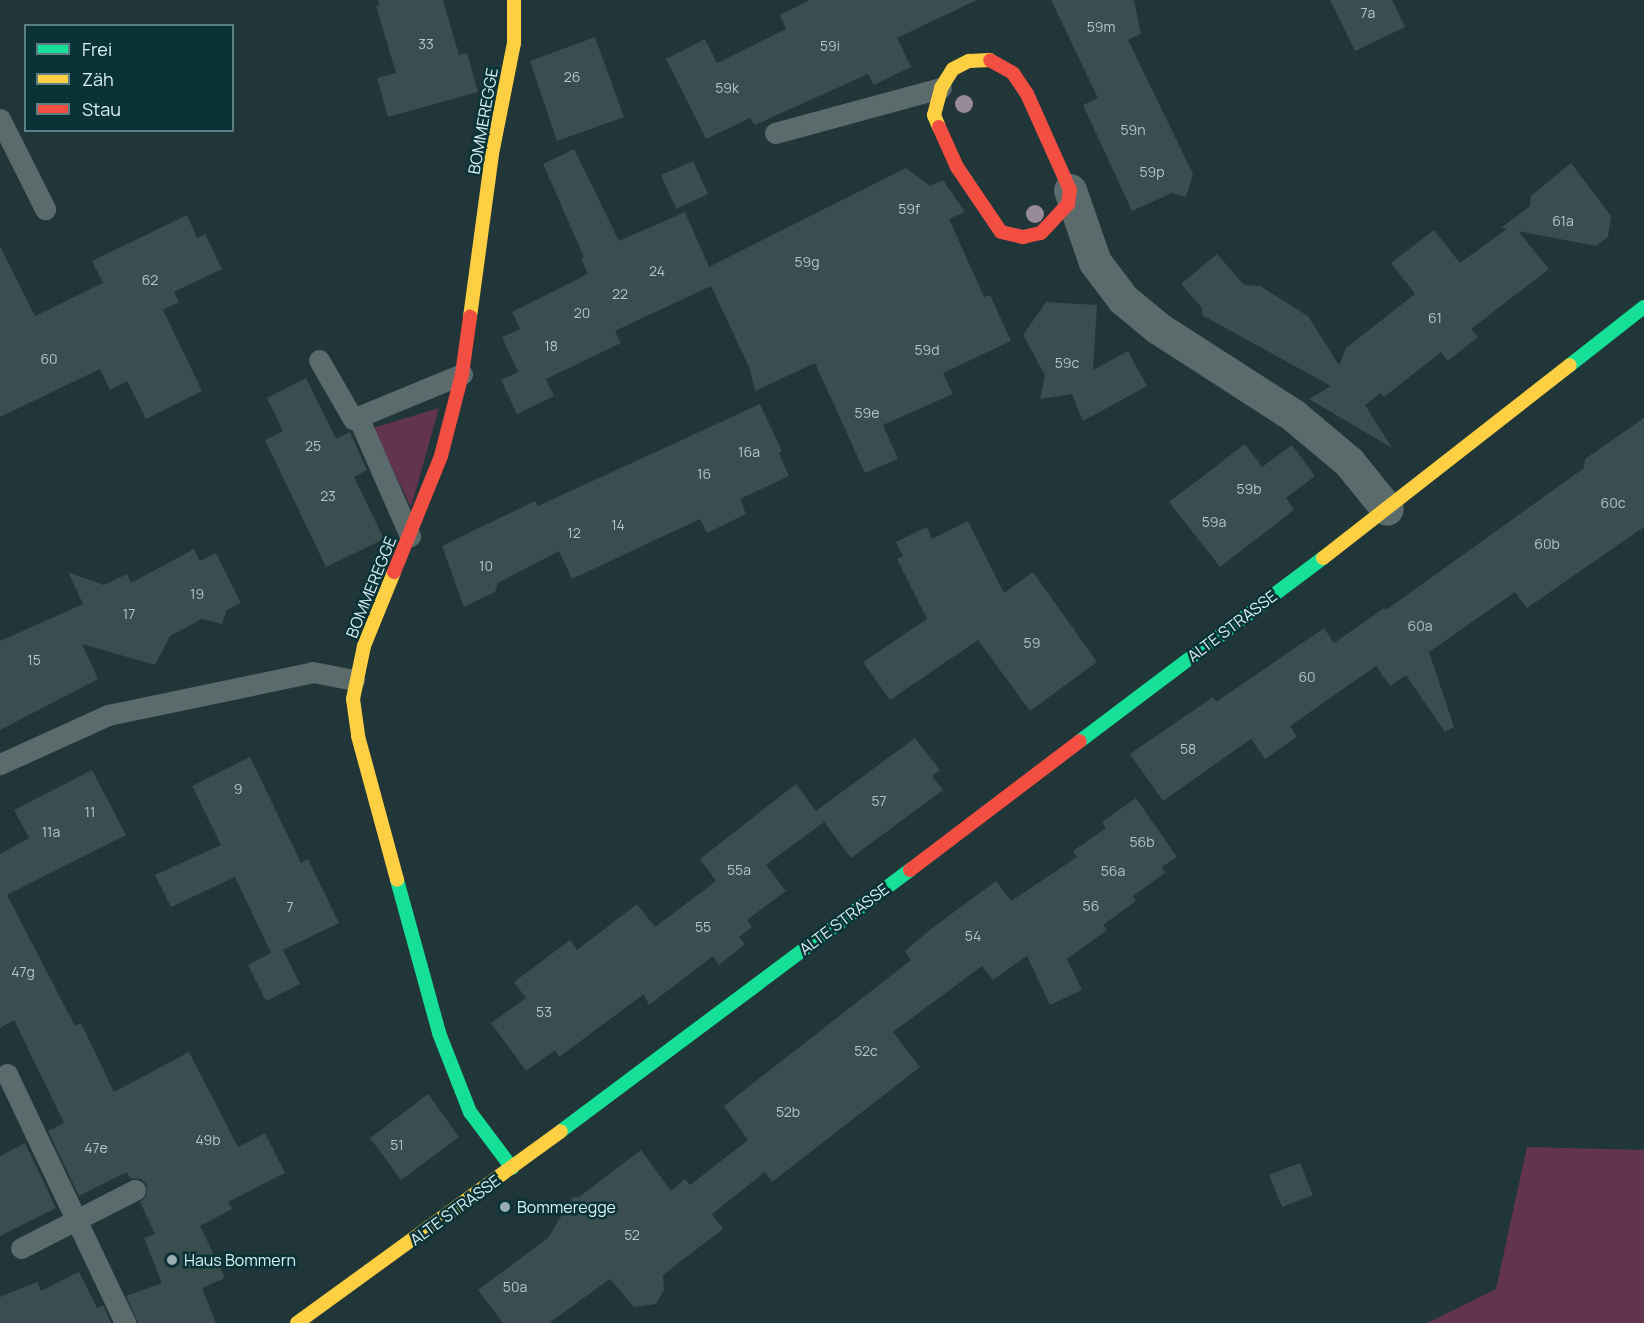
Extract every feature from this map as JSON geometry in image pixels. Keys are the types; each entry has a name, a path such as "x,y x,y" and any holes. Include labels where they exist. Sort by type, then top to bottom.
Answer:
{"street":[{"name":"BOMMEREGGE","path":"512,1168 470,1112 439,1033 358,736 354,680 378,608 410,536 441,456 462,374 492,154 514,43 514,0"},
{"path":"1070,190 1068,204 1041,233 1023,237 1001,232 974,194 942,138 934,115 941,88 953,69 969,61 990,60 1012,73 1045,129 1070,190 1095,262 1123,299 1158,328 1293,415 1349,462 1387,509"},
{"name":"ALTE STRASSE","path":"297,1323 512,1168 1387,509 1644,307"}],"lane":[{"path":"775,133 941,88"},
{"path":"0,118 45,209"},
{"path":"319,360 353,419 462,374"},
{"path":"358,417 410,536"},
{"path":"0,764 108,715 313,672 354,680"},
{"path":"7,1074 125,1323"},
{"path":"21,1248 135,1190"}],"shaded area":[{"path":"439,408 411,507 373,428"},
{"path":"1527,1147 1644,1150 1644,1323 1427,1323 1496,1289"}],"building":[{"path":"378,0 443,0 459,55 467,53 478,92 388,117 377,78 396,73 376,6 379,5"},
{"path":"810,0 977,0 897,38 911,67 874,85 868,74 755,125 750,118 706,139 666,59 705,39 717,63 786,29 780,15"},
{"path":"1051,0 1134,0 1141,34 1128,40 1193,174 1186,197 1172,193 1132,211 1083,105 1098,98"},
{"path":"1330,0 1392,0 1405,27 1355,51"},
{"path":"595,37 624,117 557,141 530,61"},
{"path":"574,149 619,241 685,212 709,267 906,168 930,186 943,180 965,212 949,219 984,297 990,295 1011,341 943,373 953,394 883,425 898,459 865,473 815,363 755,391 750,369 711,286 615,331 621,343 546,379 554,396 517,414 501,380 518,372 502,337 520,329 512,312 588,274 581,258 584,257 543,164"},
{"path":"693,161 708,194 676,209 661,175"},
{"path":"1571,163 1611,216 1608,237 1596,246 1518,231 1549,269 1471,329 1478,337 1448,361 1441,352 1384,397 1381,393 1365,405 1392,448 1309,399 1331,386 1202,315 1202,308 1181,284 1217,254 1244,285 1260,286 1308,316 1339,365 1346,348 1415,294 1391,263 1434,230 1460,263 1507,229 1501,228 1530,206 1531,196"},
{"path":"187,215 197,238 205,234 222,269 174,292 179,302 163,310 202,391 146,419 127,381 110,390 100,369 0,417 0,246 35,316 103,283 92,261"},
{"path":"1046,302 1097,305 1093,370 1128,351 1147,386 1083,421 1072,394 1040,399 1045,375 1023,335"},
{"path":"306,378 336,439 350,432 367,470 354,477 384,539 326,567 265,440 283,431 267,398"},
{"path":"760,404 782,451 779,453 789,476 740,499 746,514 707,533 700,519 572,579 559,551 498,583 495,592 464,607 442,546 535,501 538,506"},
{"path":"1644,418 1644,527 1527,608 1515,592 1429,652 1454,727 1445,732 1406,675 1390,686 1376,666 1290,726 1297,737 1265,759 1251,739 1163,801 1130,754 1213,697 1216,702 1324,628 1334,643 1384,608 1386,610 1584,468 1585,459"},
{"path":"1245,444 1262,467 1292,445 1315,476 1286,498 1294,510 1220,567 1169,502"},
{"path":"968,521 1004,593 1033,572 1097,662 1030,711 978,640 890,700 863,662 927,619 897,559 903,556 896,542 927,527 932,539"},
{"path":"194,549 200,561 216,553 241,603 227,610 222,624 202,619 170,636 155,665 82,644 98,679 0,730 0,641 83,604 68,572 104,585 127,574 131,583"},
{"path":"915,738 940,770 932,776 943,790 851,858 816,811"},
{"path":"250,757 301,863 308,859 339,923 283,950 300,984 266,1001 248,965 271,953 235,877 171,907 155,875 221,845 192,786"},
{"path":"92,770 126,835 7,895 75,1026 81,1023 114,1092 189,1052 238,1147 265,1133 285,1173 228,1202 232,1209 200,1226 225,1278 202,1288 216,1323 138,1323 126,1296 162,1283 144,1238 155,1234 140,1202 146,1196 147,1185 141,1179 130,1178 127,1172 79,1196 48,1131 64,1123 14,1020 0,1028 0,854 29,838 14,810"},
{"path":"796,784 824,822 766,865 786,891 747,920 752,927 739,937 745,944 719,965 713,956 649,1005 644,994 559,1057 555,1050 526,1071 491,1023 526,998 514,982 570,940 577,950 637,904 655,927 716,881 700,859"},
{"path":"1136,798 1177,857 1162,867 1165,873 1133,896 1136,901 1103,925 1107,930 1067,959 1082,990 1050,1005 1027,956 993,980 982,966 893,1032 920,1067 772,1182 765,1172 712,1214 723,1229 663,1275 664,1290 656,1304 634,1307 610,1279 549,1323 503,1323 478,1290 548,1238 573,1197 579,1197 641,1150 671,1191 685,1179 690,1185 748,1140 724,1106 911,960 905,951 931,929 996,881 1011,901 1077,857 1073,851 1106,828 1102,822"},
{"path":"428,1094 459,1137 401,1180 370,1138"},
{"path":"25,1143 56,1208 0,1236 0,1156"},
{"path":"1300,1163 1313,1195 1282,1207 1269,1175"},
{"path":"79,1272 97,1308 103,1305 111,1323 0,1323 0,1297 37,1282 41,1291"}],"traffic: fast":[{"path":"1570,365 1644,307"},
{"path":"1080,741 1323,558"},
{"path":"561,1131 910,870"},
{"path":"397,880 439,1033 470,1112 512,1168"}],"traffic: slow":[{"path":"470,317 492,154 514,43 514,0"},
{"path":"939,127 934,115 941,88 953,69 969,61 990,60"},
{"path":"1323,558 1570,365"},
{"path":"394,572 364,646 353,699 358,736 397,880"},
{"path":"297,1323 561,1131"}],"traffic: jam":[{"path":"939,127 957,167 1001,232 1023,237 1041,233 1068,204 1070,190 1027,94 1013,73 990,60"},
{"path":"394,572 441,456 462,374 470,317"},
{"path":"910,870 1080,741"}],"place":[{"name":"Bommeregge","path":"505,1207"},
{"name":"Haus Bommern","path":"172,1260"}]}
